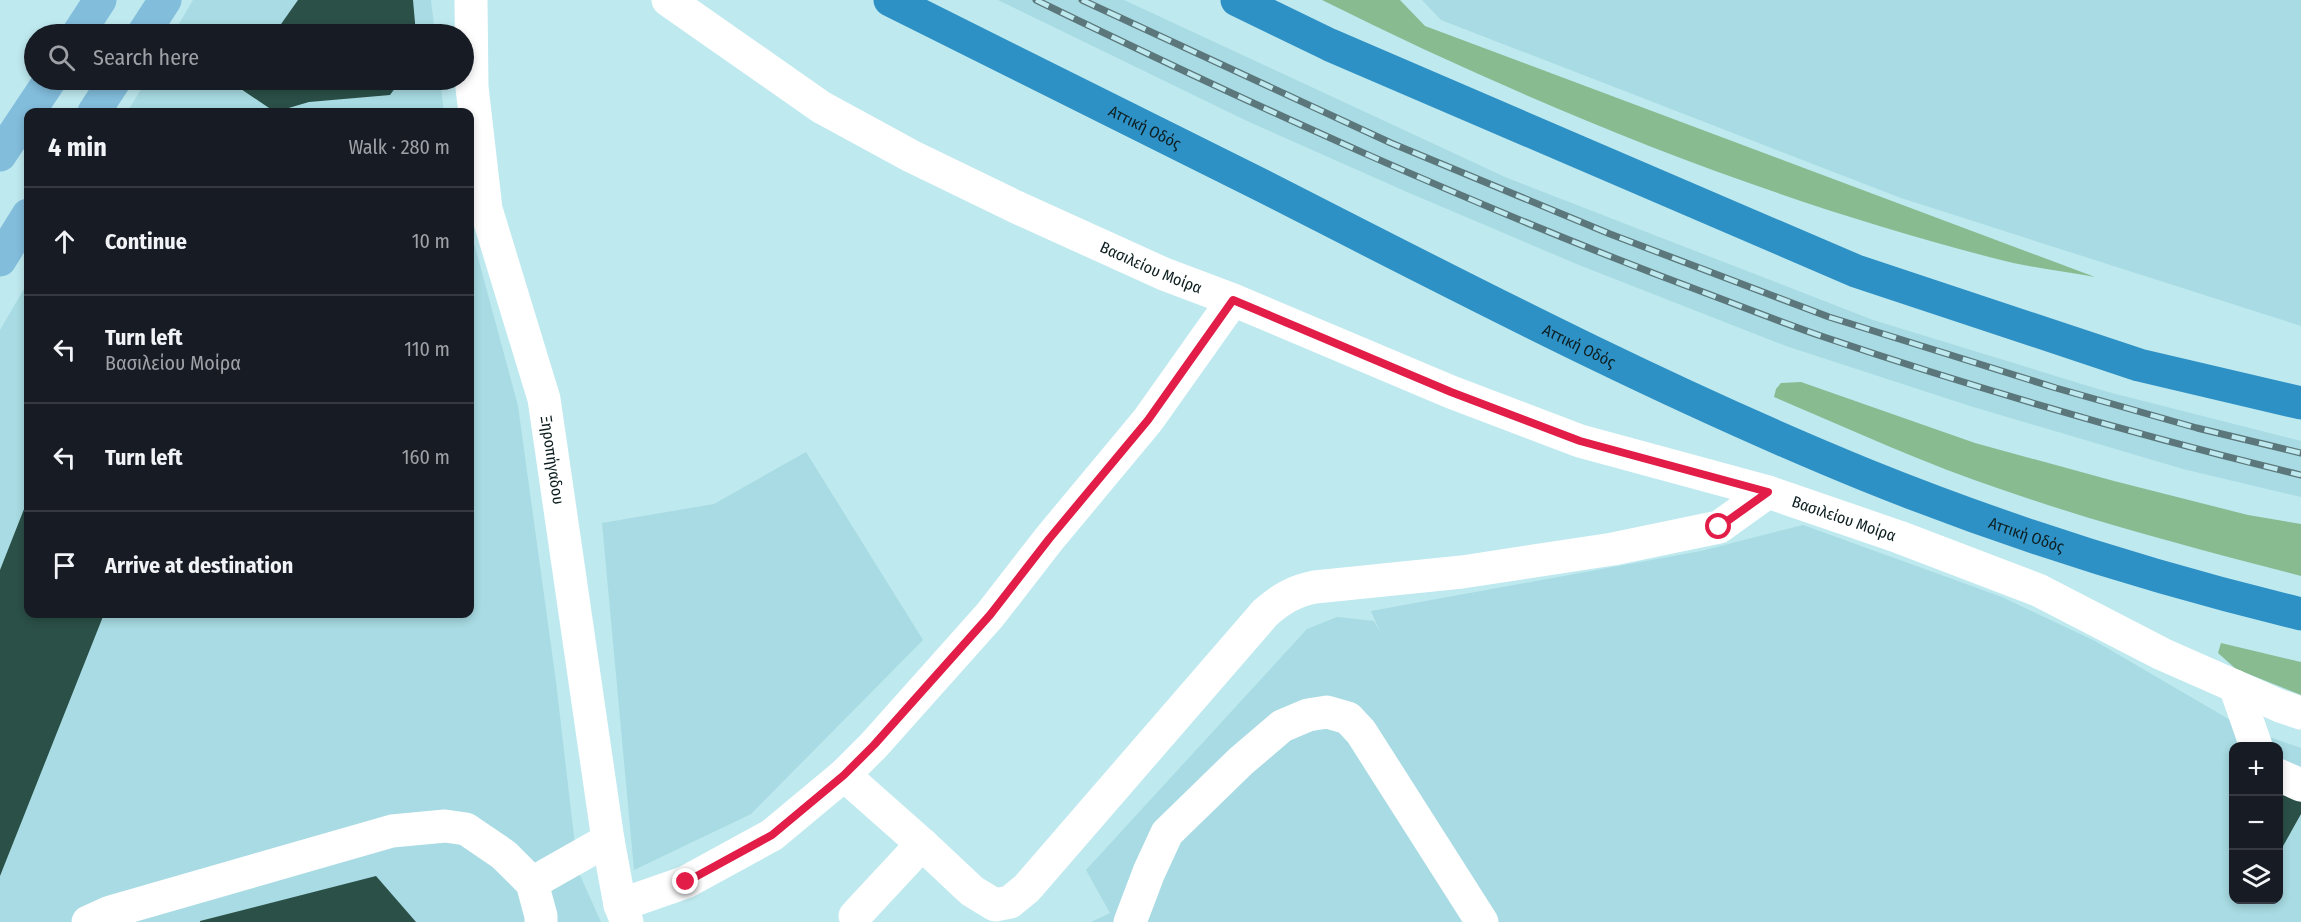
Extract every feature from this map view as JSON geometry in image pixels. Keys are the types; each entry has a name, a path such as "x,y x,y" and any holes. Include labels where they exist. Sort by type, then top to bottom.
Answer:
{"highway":[{"name":"Αττική Οδός","path":"890,0 1503,309 1685,396 1867,476 2059,546 2227,596 2301,614"},
{"path":"1237,0 1341,50 1856,271 2139,365 2301,403"}],"main road":[{"path":"84,24 100,0"},
{"path":"149,24 165,0"},
{"path":"31,108 43,90"},
{"path":"97,108 108,90"},
{"path":"0,154 24,118"},
{"path":"0,260 24,221"}],"street":[{"name":"Ξηροπήγαδου","path":"471,0 471,24"},
{"name":"Βασιλείου Μοίρα","path":"669,0 821,107 911,156 1164,274 1233,300 1451,392 1580,441 1768,492 1899,537 2038,590 2162,654 2301,713"},
{"name":"Ξηροπήγαδου","path":"472,90 486,209 544,399 608,840 624,914"},
{"path":"624,914 772,835 844,775 874,745 990,615 1049,539 1148,420 1233,300"},
{"path":"844,775 972,891 995,905 1010,902 1027,888 1265,614 1281,599 1315,586 1462,572 1601,551 1708,530 1719,527 1768,492"},
{"path":"2235,686 2254,742"},
{"path":"1130,922 1167,833 1241,761 1282,726 1308,715 1327,712 1348,718 1361,732 1482,922"},
{"path":"2283,777 2301,785"},
{"path":"88,922 110,912 392,831 445,826 466,829 504,855 532,883 541,916 540,922"},
{"path":"532,883 608,840"},
{"path":"855,916 921,844"}],"shaded area":[{"path":"193,0 431,0 434,24 179,24"},
{"path":"998,0 1124,0 1505,177 1873,320 2108,392 2301,441 2301,497 2183,469 1970,406 1786,346 1579,265 1407,192 1247,121"},
{"path":"1422,0 2301,0 2301,326 1901,198 1441,20"},
{"path":"141,90 441,90 444,108 130,108"},
{"path":"474,243 518,406 556,682 578,871 601,922 0,922 0,330 24,289 24,618 474,618"},
{"path":"806,452 923,640 751,814 634,870 602,523 714,504"},
{"path":"1803,525 2002,597 2095,641 2244,728 2301,748 2301,922 1091,922 1110,913 1086,870 1307,629 1337,617 1374,621 1381,634 1371,611 1701,551"}],"green space":[{"path":"1322,0 1400,0 1425,26 2095,277 1993,258 1906,234 1735,178 1568,113 1485,77"},
{"path":"1801,382 1975,443 2248,515 2301,524 2301,576 2114,525 2003,490 1916,458 1774,397 1781,383"},
{"path":"2221,643 2301,662 2301,695 2236,669 2218,653"}],"building":[{"path":"298,0 413,0 415,24 281,24"},
{"path":"242,90 394,90 390,95 309,102 289,108 269,108"},
{"path":"24,509 24,618 102,618 0,876 0,570"},
{"path":"2283,793 2301,802 2301,814 2283,846"},
{"path":"376,876 416,922 200,922 200,921"}],"railway":[{"path":"1036,0 1283,117 1449,190 1778,321 2001,394 2301,475"},
{"path":"1082,0 1391,143 1610,234 1829,317 2056,388 2197,428 2301,453"}],"route":[{"path":"686,882 772,835 844,775 874,745 990,615 1049,539 1148,420 1233,300 1451,392 1580,441 1768,492 1719,527"}]}
